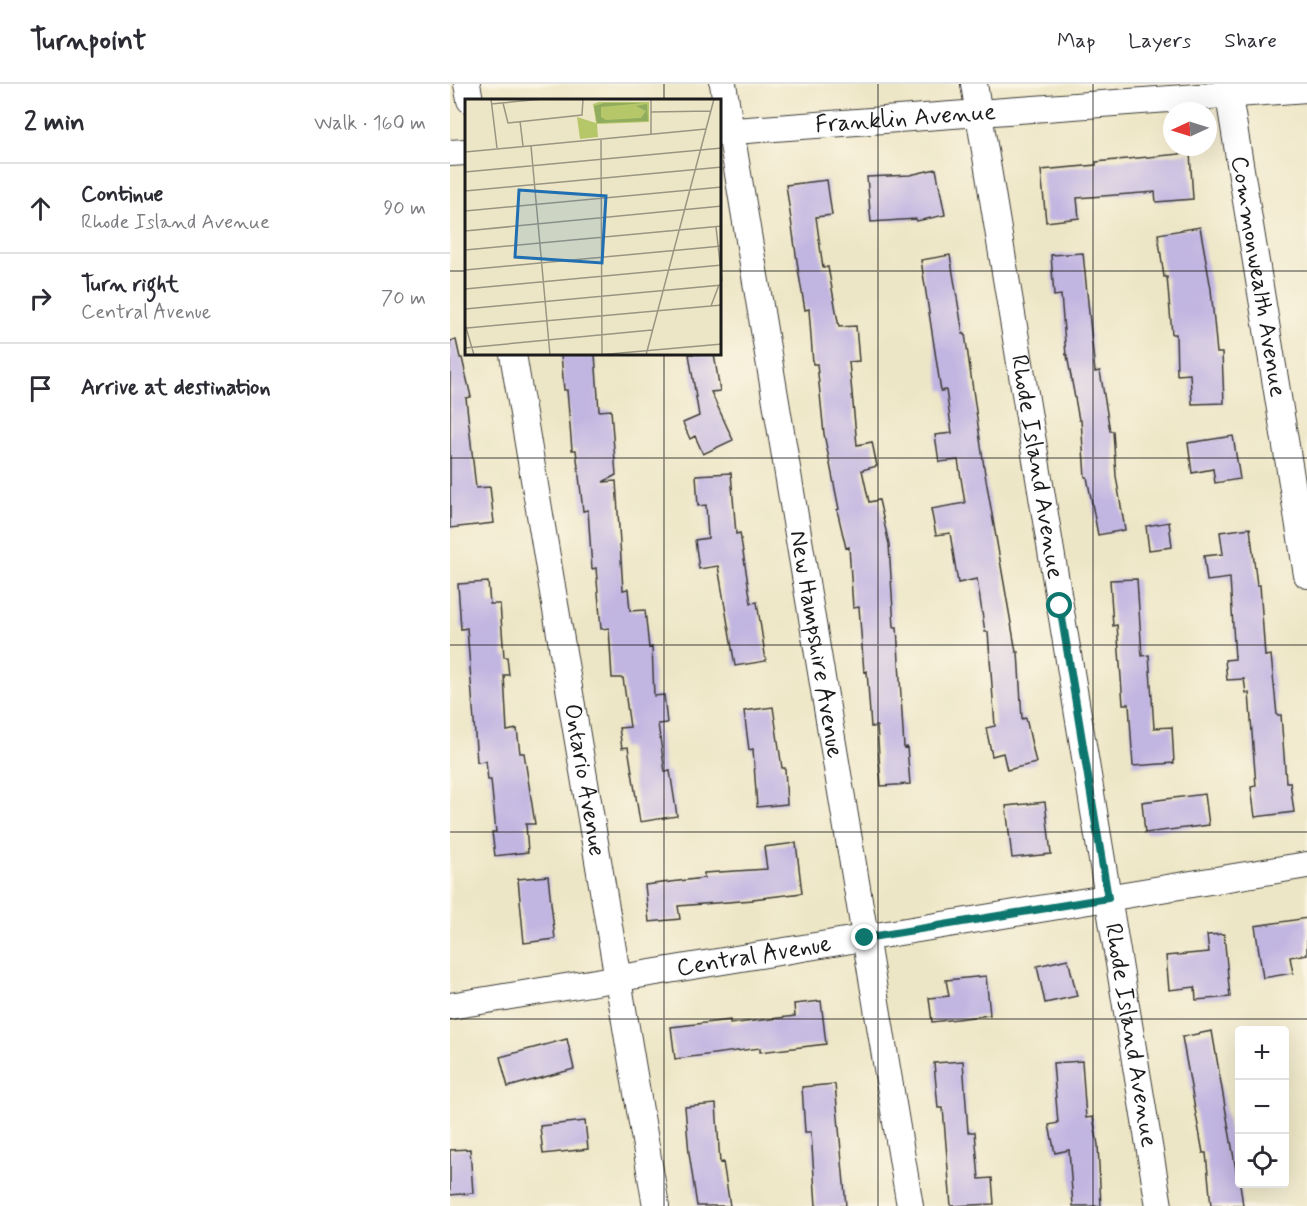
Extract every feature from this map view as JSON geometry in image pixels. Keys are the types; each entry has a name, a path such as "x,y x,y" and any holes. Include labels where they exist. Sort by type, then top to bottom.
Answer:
{"street":[{"path":"468,84 470,99"},
{"name":"New Hampshire Avenue","path":"723,84 725,131 865,938 909,1206"},
{"name":"Rhode Island Avenue","path":"974,84 1159,1206"},
{"name":"Franklin Avenue","path":"725,131 979,113 1228,90 1307,89"},
{"name":"Commonwealth Avenue","path":"1228,90 1307,574"},
{"path":"450,153 465,152"},
{"name":"Ontario Avenue","path":"513,356 656,1206"},
{"name":"Central Avenue","path":"450,1006 1307,866"}],"building":[{"path":"1163,156 1190,156 1193,199 1156,202 1155,192 1077,198 1079,218 1046,222 1041,170 1096,165 1096,162"},
{"path":"936,169 945,215 917,221 916,219 871,222 867,177 910,175"},
{"path":"827,180 832,215 816,217 823,268 828,267 839,327 856,326 859,361 849,362 857,445 872,442 877,466 862,470 869,502 879,500 889,544 894,627 897,627 904,748 907,747 910,784 881,786 877,726 871,727 859,607 853,608 849,547 846,548 837,510 839,509 824,434 817,364 813,364 809,309 805,310 786,185"},
{"path":"1200,227 1211,289 1217,353 1222,353 1224,403 1192,404 1190,374 1177,375 1176,334 1172,334 1167,277 1164,277 1158,234"},
{"path":"1083,253 1095,372 1100,371 1110,431 1113,431 1116,476 1125,530 1098,535 1087,477 1085,477 1081,420 1079,420 1066,355 1061,295 1054,296 1051,255"},
{"path":"950,255 963,334 965,334 985,474 1016,652 1018,652 1022,719 1026,718 1036,763 1007,770 1003,753 992,756 986,728 995,726 988,632 985,632 977,579 958,583 950,533 936,535 931,509 965,503 958,460 939,462 935,435 952,433 946,390 941,391 921,260"},
{"path":"456,340 471,397 466,398 476,488 490,487 494,523 450,528 450,341"},
{"path":"561,356 595,356 599,411 611,410 616,475 603,482 616,481 623,590 628,589 630,611 645,610 649,648 652,647 654,696 664,695 667,723 658,724 665,772 670,771 677,816 640,822 628,747 622,748 619,728 630,727 623,678 612,678 609,628 601,629 596,568 592,569 588,510 583,511 576,450 572,450 567,390 564,390"},
{"path":"689,356 714,356 720,391 711,392 733,440 703,454 695,436 690,439 683,423 699,416"},
{"path":"1233,436 1240,479 1215,483 1213,469 1192,473 1188,443"},
{"path":"731,473 736,534 740,533 751,603 757,602 766,661 735,666 718,566 699,569 695,540 708,538 706,505 698,506 696,475"},
{"path":"1169,522 1172,547 1149,550 1146,526"},
{"path":"1250,528 1257,585 1260,585 1265,656 1271,655 1277,715 1281,715 1286,782 1290,782 1294,812 1255,817 1251,787 1256,786 1249,693 1246,693 1244,679 1227,680 1225,660 1235,659 1230,578 1207,581 1204,556 1223,554 1220,532"},
{"path":"1137,579 1142,656 1149,655 1154,728 1172,727 1174,763 1133,766 1129,704 1123,704 1117,625 1113,626 1110,580"},
{"path":"488,582 490,604 500,604 504,657 507,657 509,675 504,675 507,731 517,729 520,753 524,753 535,824 526,824 528,852 495,856 492,832 496,832 491,780 488,780 486,761 477,762 467,628 461,629 458,584"},
{"path":"773,707 782,768 785,768 787,804 757,807 753,749 749,750 744,711"},
{"path":"1205,794 1209,825 1145,833 1142,802"},
{"path":"1045,802 1051,854 1012,858 1006,806"},
{"path":"796,843 802,893 753,900 678,906 680,919 649,922 645,885 704,878 704,873 767,869 764,847"},
{"path":"548,876 555,939 524,943 518,879"},
{"path":"1307,918 1307,954 1290,957 1293,973 1263,978 1255,926"},
{"path":"1224,934 1230,997 1196,1000 1195,987 1169,990 1166,956 1209,952 1207,935"},
{"path":"1068,959 1077,996 1045,1003 1037,966"},
{"path":"986,976 990,1015 932,1022 929,998 949,996 946,980"},
{"path":"821,1001 826,1044 760,1052 760,1048 675,1059 671,1027 730,1020 730,1024 795,1016 794,1004"},
{"path":"1212,1031 1235,1164 1235,1188 1241,1188 1243,1206 1211,1206 1206,1153 1203,1153 1182,1037"},
{"path":"567,1039 574,1069 508,1087 500,1057"},
{"path":"963,1061 968,1132 975,1132 979,1179 992,1178 994,1204 951,1206 943,1108 938,1108 934,1063"},
{"path":"1082,1061 1086,1118 1093,1117 1098,1145 1101,1206 1073,1206 1069,1150 1055,1153 1049,1125 1058,1123 1053,1063"},
{"path":"835,1084 846,1206 816,1206 811,1132 805,1132 802,1087"},
{"path":"716,1104 720,1163 723,1162 730,1206 697,1206 685,1107"},
{"path":"585,1121 588,1149 543,1154 540,1126"},
{"path":"470,1149 473,1193 450,1195 450,1150"}],"route":[{"path":"865,938 1108,898 1060,606"}]}
